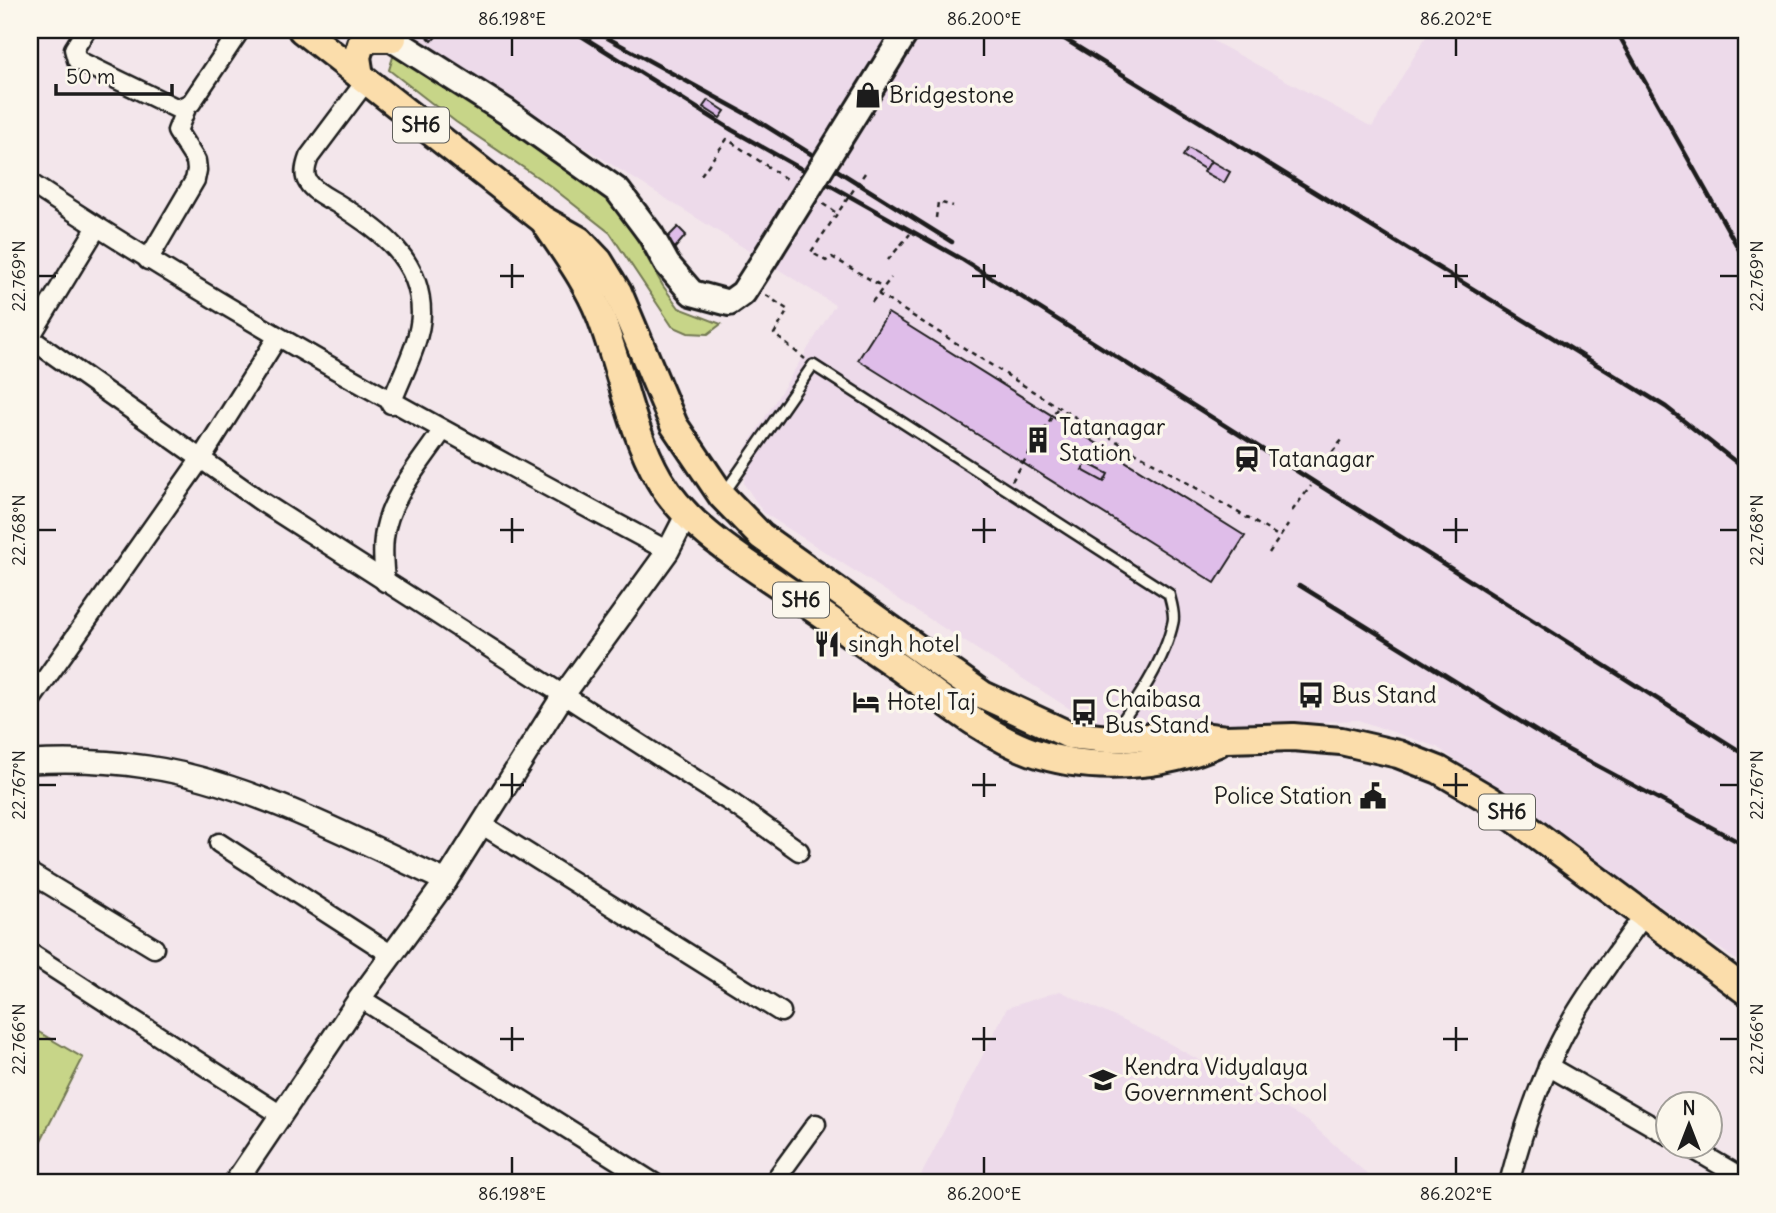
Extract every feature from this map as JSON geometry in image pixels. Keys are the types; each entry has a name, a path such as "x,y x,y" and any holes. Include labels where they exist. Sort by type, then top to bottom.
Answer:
{"main road":[{"name":"SH6","path":"302,30 542,219 579,240 599,261 618,292 674,425 722,496 761,536 982,695 1069,735 1109,739 1192,735 1226,739 1293,737 1340,741 1398,754 1439,770 1490,800 1746,991"},
{"path":"363,78 358,57 361,44 372,37 386,34 507,112 618,191 651,235 667,264 692,293 729,303 743,293 749,284 907,30"},
{"name":"SH6","path":"542,219 586,285 600,315 642,442 660,480 687,514 754,568 983,726 1031,751 1066,761 1115,764 1200,751 1226,739"}],"street":[{"path":"86,30 74,49 77,60 169,107 186,108"},
{"path":"148,260 195,180 196,161 177,131 178,122 240,30"},
{"path":"363,78 309,157 305,169 306,180 314,189 364,220 393,244 411,266 419,291 421,315 391,404"},
{"path":"30,183 148,260 391,404 668,551"},
{"path":"97,227 30,338 200,460 562,697 732,803 799,851"},
{"path":"30,701 200,460 277,338"},
{"path":"385,582 384,538 388,519 400,494 442,432"},
{"path":"234,1183 360,998 446,881 562,697 668,551 687,514"},
{"path":"30,762 80,760 150,767 224,786 314,820 446,881"},
{"path":"481,824 781,1012"},
{"path":"219,842 392,955"},
{"path":"30,873 154,948"},
{"path":"1509,1183 1523,1127 1548,1066 1574,1016 1644,915"},
{"path":"30,953 281,1115"},
{"path":"360,998 654,1183"},
{"path":"1548,1066 1654,1127"},
{"path":"773,1183 816,1124"},
{"path":"1712,1160 1746,1180"}],"lane":[{"path":"722,496 813,365 1169,594 1174,619 1161,654 1131,709 1109,739"}],"path":[{"path":"701,175 727,139 792,183"},
{"path":"865,173 811,252 826,261 832,257 883,287"},
{"path":"814,198 836,213"},
{"path":"936,218 938,202 953,206"},
{"path":"888,260 910,234"},
{"path":"872,302 891,278"},
{"path":"749,284 788,310 774,334 813,365"},
{"path":"878,294 1058,407 1280,537"},
{"path":"1006,489 1058,407"},
{"path":"1326,460 1342,440"},
{"path":"1292,511 1311,486"},
{"path":"1269,553 1288,525"}],"shaded area":[{"path":"398,30 1193,30 1372,127 1430,30 1746,30 1746,967 1437,747 1358,720 1169,729 1092,723 764,513 744,484 746,448 835,305"},
{"name":"Kendra Vidyalaya Government School","path":"1060,991 1163,1040 1308,1121 1377,1183 917,1183 1007,1008"}],"green space":[{"path":"406,56 563,163 617,204 663,286 679,308 721,324 708,334 688,333 672,326 610,233 549,185 456,122 389,70 393,57"},
{"path":"30,1027 83,1058 30,1162"}],"building":[{"path":"420,30 442,30 432,41"},
{"path":"708,100 725,111 720,118 703,107"},
{"path":"1188,148 1211,161 1206,170 1183,156"},
{"path":"1211,161 1230,172 1224,183 1204,172"},
{"path":"678,227 686,235 675,248 666,239"},
{"name":"Tatanagar Station","path":"888,313 1245,536 1215,583 858,360"},
{"path":"1087,463 1108,474 1104,482 1082,470"}],"railway":[{"path":"572,30 732,130 963,260 1746,755"},
{"path":"593,30 750,116 952,242"},
{"path":"1050,30 1666,407 1746,470"},
{"path":"1616,30 1746,262"},
{"path":"1299,585 1557,744 1746,846"}],"place":[{"name":"Bridgestone","path":"868,95"},
{"name":"Tatanagar Station","path":"1038,440"},
{"name":"Tatanagar","path":"1247,459"},
{"name":"singh hotel","path":"827,644"},
{"name":"Bus Stand","path":"1311,695"},
{"name":"Hotel Taj","path":"866,702"},
{"name":"Chaibasa Bus Stand","path":"1084,712"},
{"name":"Police Station","path":"1373,796"},
{"name":"Kendra Vidyalaya Government School","path":"1103,1080"}]}
